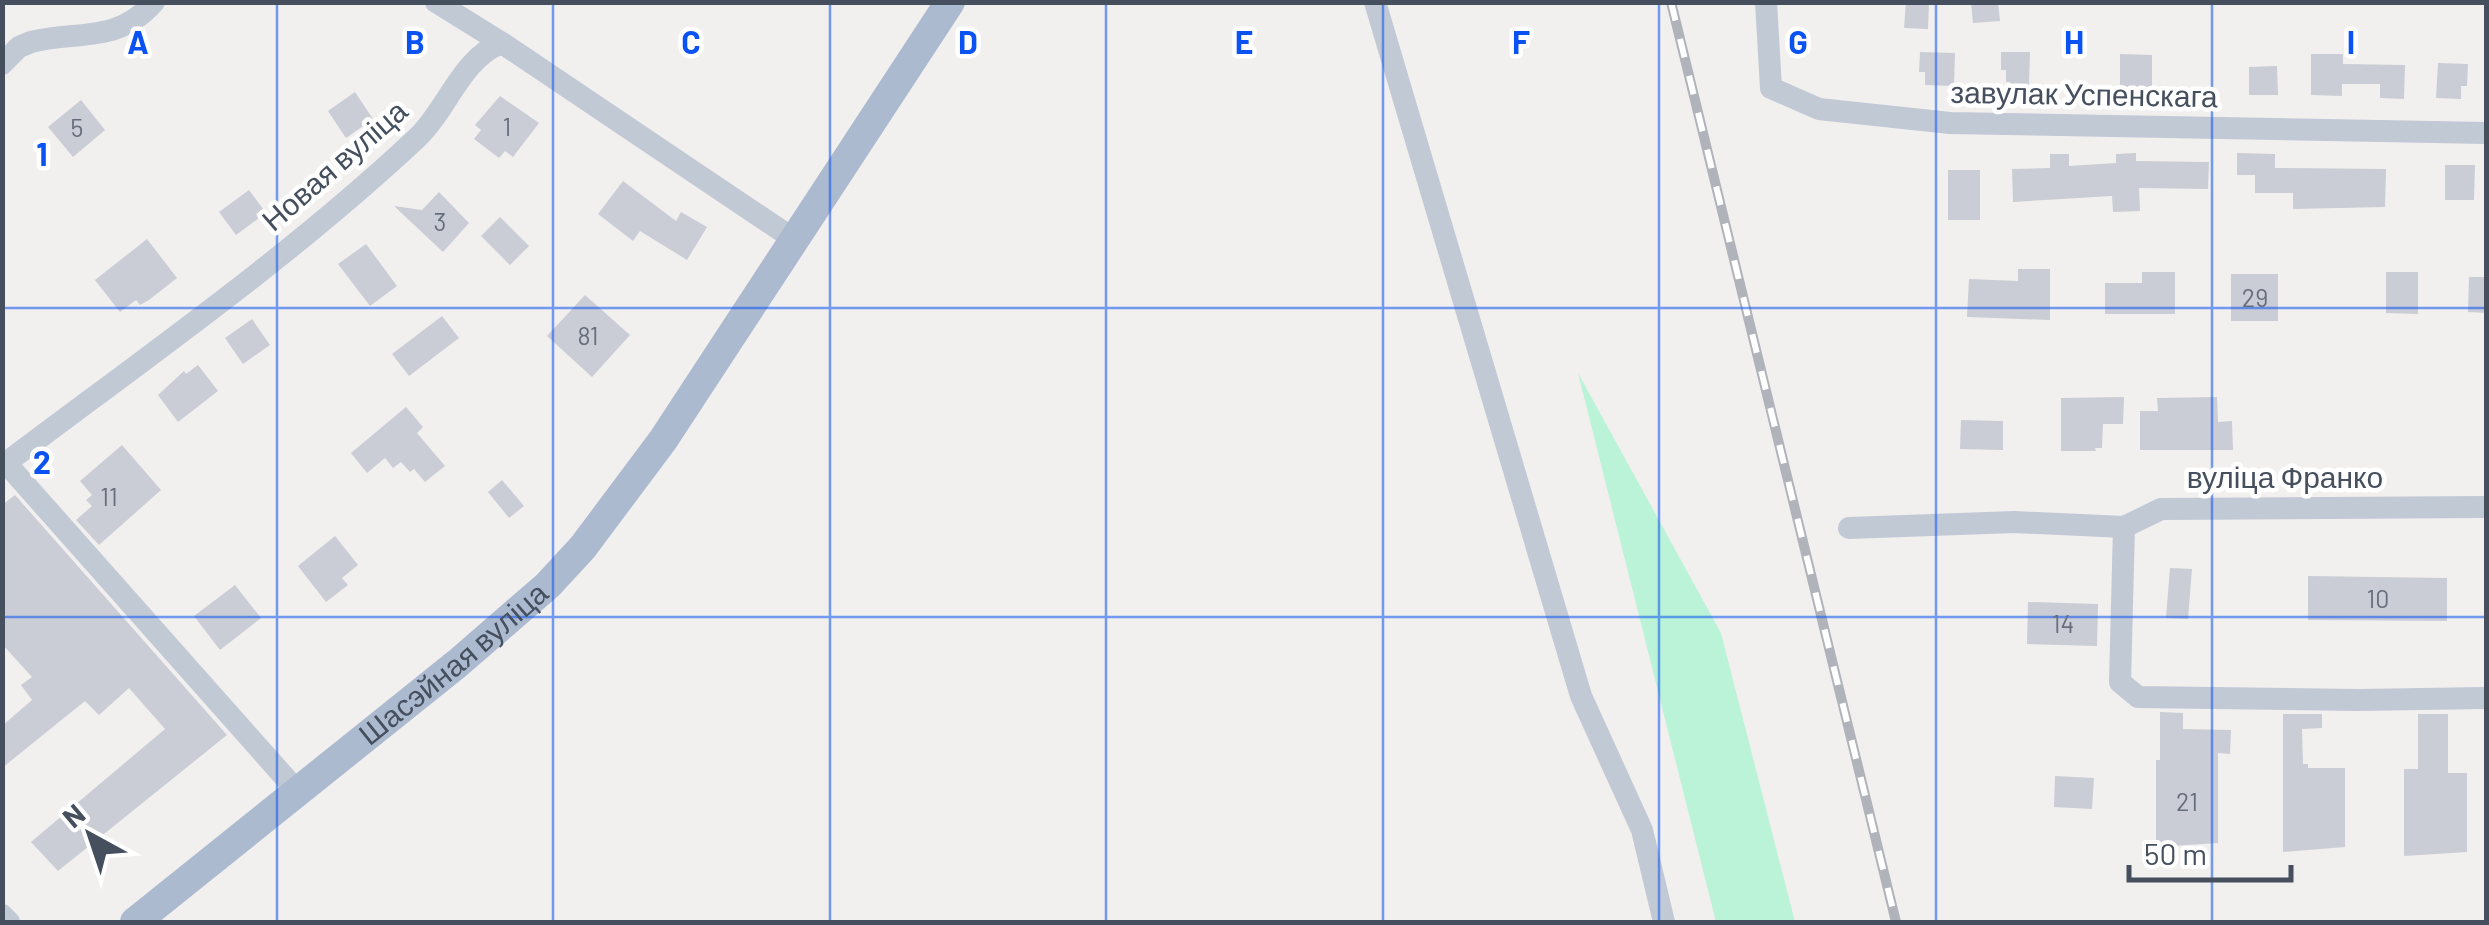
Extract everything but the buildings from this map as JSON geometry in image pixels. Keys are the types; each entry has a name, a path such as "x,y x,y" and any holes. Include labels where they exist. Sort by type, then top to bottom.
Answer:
{"main road":[{"name":"Шасэйная вуліца","path":"136,922 372,735 548,585 583,547 719,356 950,2"}],"street":[{"path":"2,64 30,42 126,27 154,2"},
{"path":"436,2 795,240"},
{"path":"1375,2 1581,696 1642,830 1664,922"},
{"name":"завулак Успенскага","path":"1766,2 1771,88 1818,109 1950,123 2486,133"},
{"name":"Новая вуліца","path":"4,462 304,235 419,136 484,52 502,44"},
{"path":"4,462 297,791"},
{"name":"вуліца Франко","path":"1849,528 2014,522 2124,527 2160,509 2486,507"},
{"path":"2124,527 2120,682 2138,696 2486,698"},
{"path":"2,915 10,922"}],"green space":[{"path":"1578,373 1721,633 1795,922 1716,922"}],"railway":[{"path":"1671,2 1896,922"}]}
